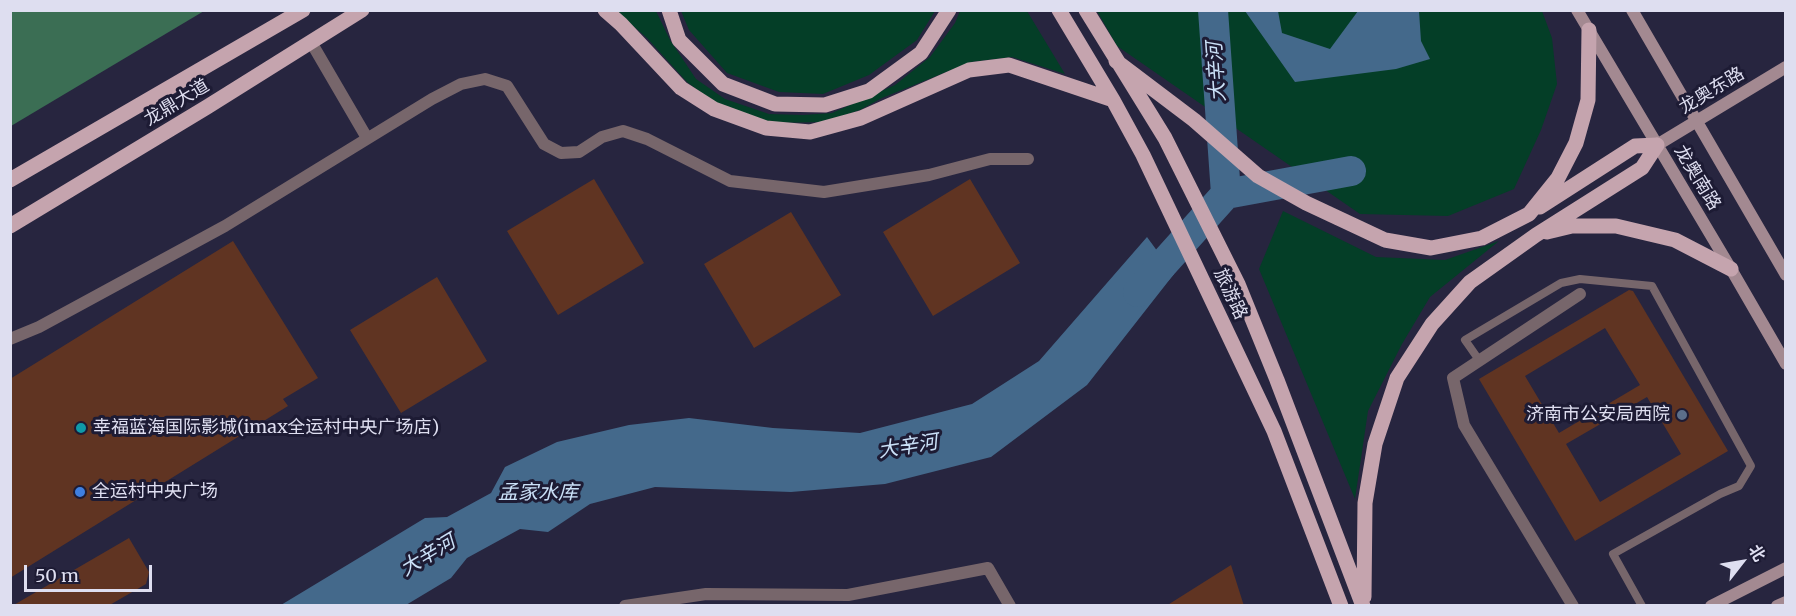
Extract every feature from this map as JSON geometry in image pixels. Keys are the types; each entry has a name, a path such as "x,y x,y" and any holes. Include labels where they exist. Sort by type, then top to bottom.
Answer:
{"main road":[{"name":"龙鼎大道","path":"10,180 303,10"},
{"path":"605,10 681,88 714,109 766,128 810,132 861,118 969,70 1009,65 1113,99"},
{"path":"669,10 679,40 723,84 775,104 825,105 868,91 921,53 949,10"},
{"name":"旅游路","path":"1059,10 1113,99 1143,155 1274,431 1341,606"},
{"name":"旅游路","path":"1086,10 1165,138 1238,284 1364,606"},
{"name":"龙奥南路","path":"1577,10 1785,364"},
{"name":"龙奥南路","path":"1632,10 1785,274"},
{"name":"龙鼎大道","path":"10,226 362,11"},
{"path":"1529,214 1558,178 1576,143 1588,100 1589,30"},
{"path":"1116,61 1194,120 1258,176 1306,203 1385,240 1431,248 1482,238 1529,214 1635,146 1657,145"},
{"name":"龙奥东路","path":"1657,145 1785,67"},
{"path":"1364,606 1365,503 1375,444 1396,378 1432,324 1470,282 1536,235 1642,168 1657,145"},
{"path":"1536,235 1572,226 1616,226 1675,240 1731,269"},
{"path":"1711,606 1785,568"},
{"path":"1777,606 1785,602"}],"street":[{"path":"311,42 367,138"},
{"path":"10,339 39,327 225,226 432,99 461,84 485,79 507,86 544,144 561,153 579,152 602,137 623,131 647,140 730,182 824,192 929,175 990,159 1028,159"},
{"path":"1573,606 1464,426 1453,378 1580,294"},
{"path":"625,606 706,594 848,595 988,567 1010,606"}],"lane":[{"path":"1479,360 1466,340 1562,283 1580,279 1652,286 1751,466 1739,486 1720,494 1613,554 1642,606"}],"green space":[{"path":"11,10 204,10 204,11 11,126"},
{"path":"616,11 656,11 670,40 696,79 725,99 769,114 832,113 895,85 930,57 955,23 960,11 1027,11 1065,74 1012,57 971,62 882,98 860,110 824,122 769,123 715,103 687,82 647,38"},
{"path":"681,11 935,11 917,40 869,75 823,94 779,92 727,73 689,30"},
{"path":"1097,11 1542,11 1552,38 1557,84 1541,130 1514,189 1448,216 1360,214 1117,46"},
{"path":"1283,211 1376,257 1445,260 1499,241 1430,297 1402,344 1368,411 1355,499 1259,269"}],"water":[{"path":"1245,11 1278,11 1282,33 1330,49 1358,11 1419,11 1421,41 1430,59 1396,69 1295,82"},
{"name":"孟家水库","path":"1147,237 1174,274 1087,385 991,457 885,484 791,492 655,487 590,504 548,532 520,529 467,558 451,578 406,605 281,605 425,518 447,517 491,493 505,467 557,442 629,425 689,418 773,428 860,433 972,404 1039,361"}],"building":[{"path":"594,179 644,263 558,315 507,231"},
{"path":"970,179 1020,263 933,316 883,232"},
{"path":"791,212 841,295 754,348 704,264"},
{"name":"全运村中央广场","path":"233,241 318,378 283,399 288,406 10,578 10,379"},
{"path":"437,277 487,361 401,413 350,330"},
{"name":"济南市公安局西院","path":"1629,290 1633,291 1728,451 1575,541 1479,379","holes":["1605,328 1640,385 1559,433 1525,376","1647,397 1681,454 1600,502 1566,444"]},
{"path":"129,538 149,572 146,584 108,606 12,606"},
{"path":"1231,565 1244,606 1166,606"}],"waterway":[{"name":"大辛河","path":"1138,292 1226,194 1213,10"},
{"path":"1226,194 1351,171"}],"place":[{"name":"济南市公安局西院","path":"1682,415"},
{"name":"幸福蓝海国际影城(imax全运村中央广场店)","path":"81,428"},
{"name":"全运村中央广场","path":"80,492"}]}
